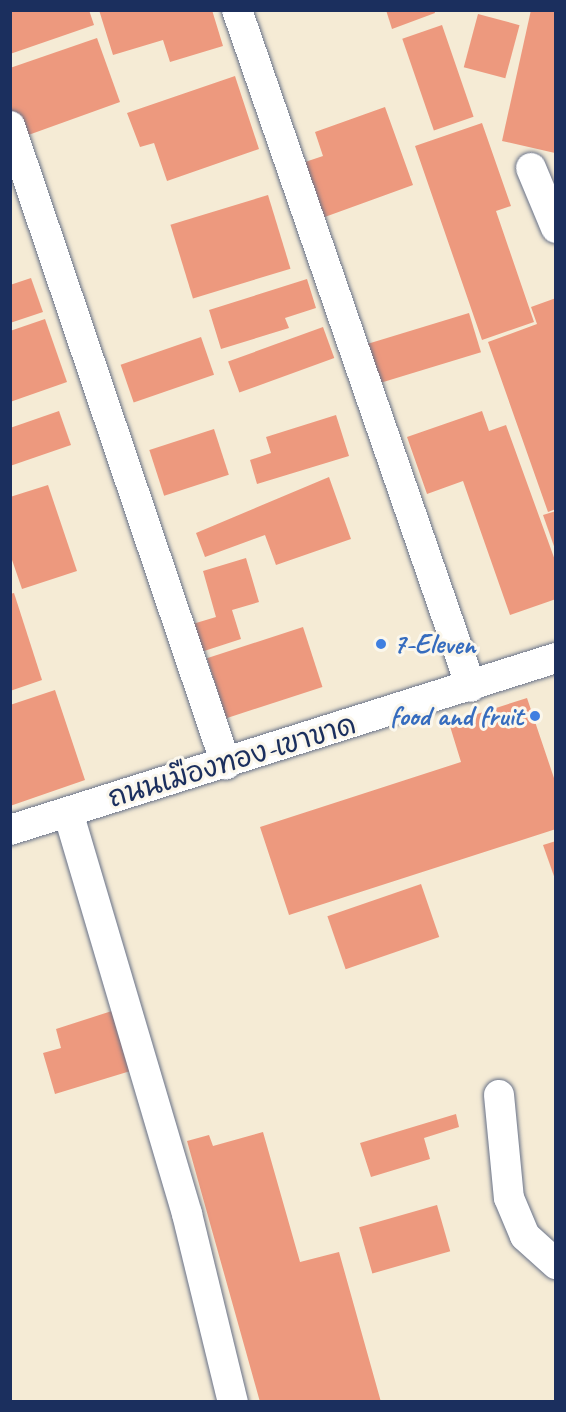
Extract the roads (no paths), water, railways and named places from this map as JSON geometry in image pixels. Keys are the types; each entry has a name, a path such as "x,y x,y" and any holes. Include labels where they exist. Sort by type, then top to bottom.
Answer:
{"street":[{"path":"237,10 471,687"},
{"path":"10,126 226,764"},
{"path":"531,168 555,228"},
{"name":"ถนนเมืองทอง-เขาขาด","path":"10,830 471,687 555,658"},
{"path":"68,812 188,1214 234,1401"},
{"path":"499,1095 509,1198 525,1236 555,1263"}],"place":[{"name":"7-Eleven","path":"381,644"},
{"name":"food and fruit","path":"535,716"}]}
